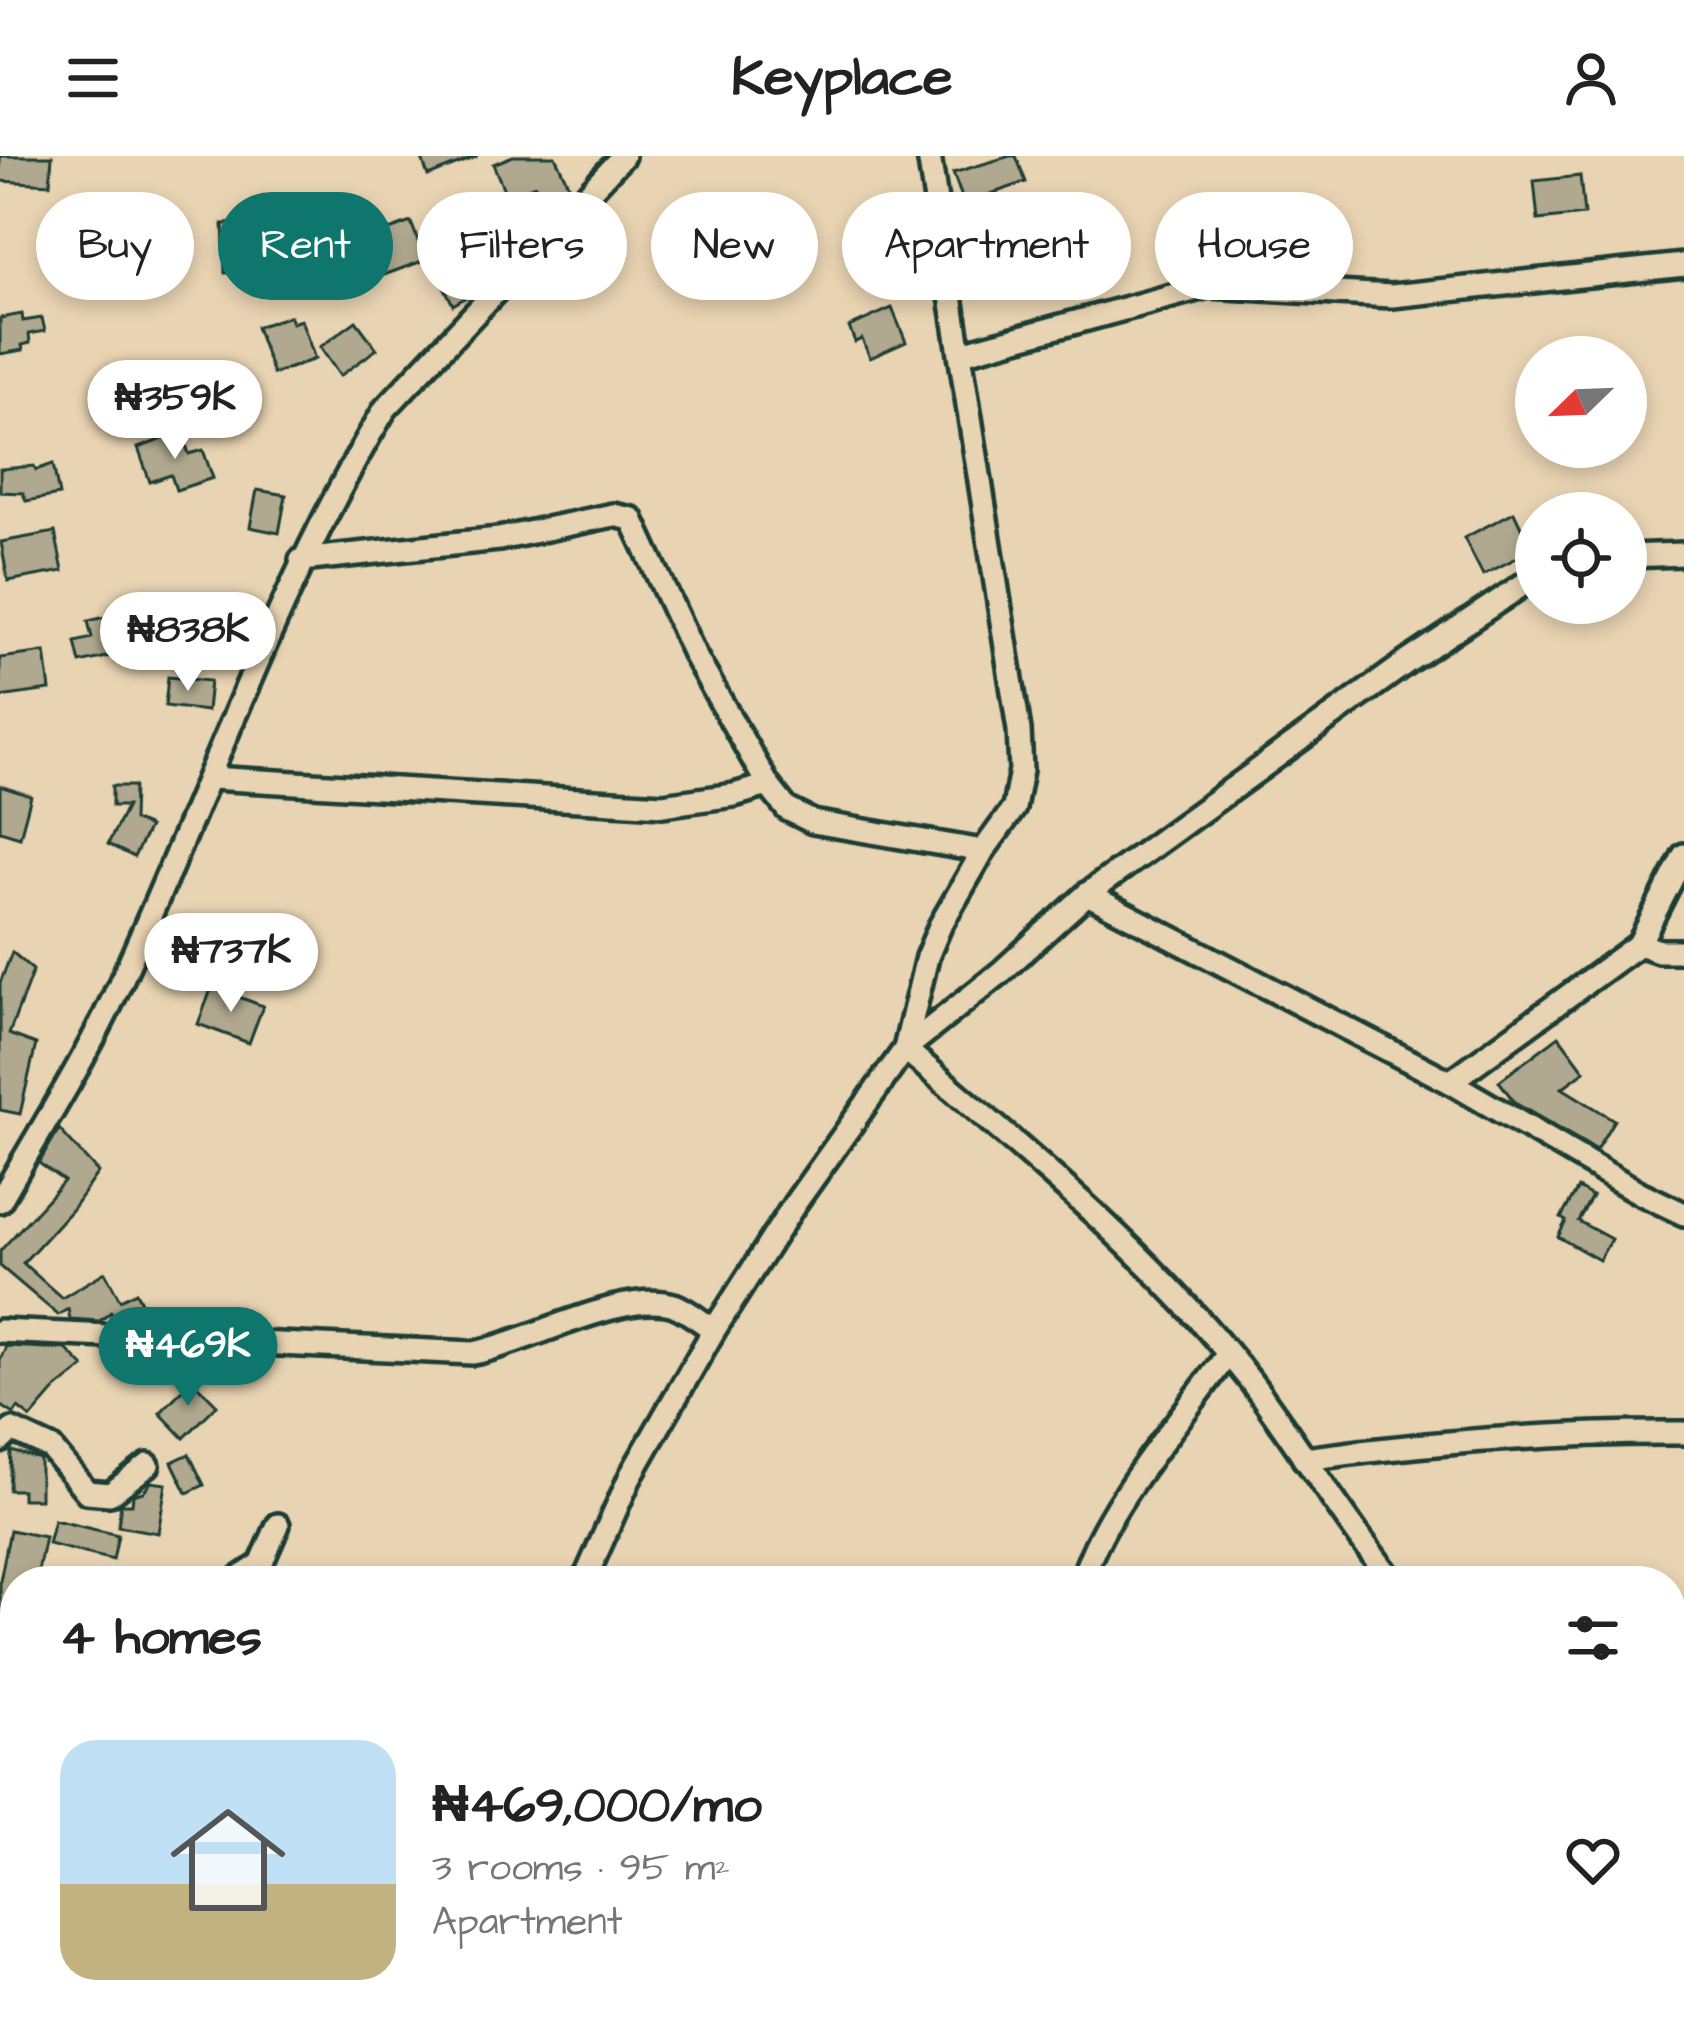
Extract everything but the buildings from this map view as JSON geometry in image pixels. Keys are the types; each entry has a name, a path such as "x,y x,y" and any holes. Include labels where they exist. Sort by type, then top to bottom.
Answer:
{"street":[{"path":"0,1201 110,1006 302,560 385,409 623,156"},
{"path":"905,1049 927,957 983,851 1014,808 1021,770 1019,730 929,156"},
{"path":"962,353 1208,286 1392,296 1684,265"},
{"path":"302,560 499,539 613,515 632,519 695,656 768,785 787,809 813,822 983,851"},
{"path":"1647,555 1684,554"},
{"path":"591,1566 632,1475 714,1330 794,1205 905,1049 1088,894 1407,662 1515,591"},
{"path":"211,778 663,806 768,785"},
{"path":"1450,1082 1639,944 1684,855"},
{"path":"1088,894 1450,1082 1684,1214"},
{"path":"1639,944 1659,951 1684,951"},
{"path":"905,1049 1048,1170 1172,1292 1227,1355 1382,1566"},
{"path":"0,1331 473,1353 504,1348 626,1303 656,1301 678,1306 714,1330"},
{"path":"1086,1566 1133,1486 1227,1355"},
{"path":"0,1441 12,1430 51,1448 87,1492 110,1494 148,1466"},
{"path":"1304,1459 1422,1443 1479,1443 1579,1432 1684,1433"},
{"path":"258,1566 278,1525"}]}
